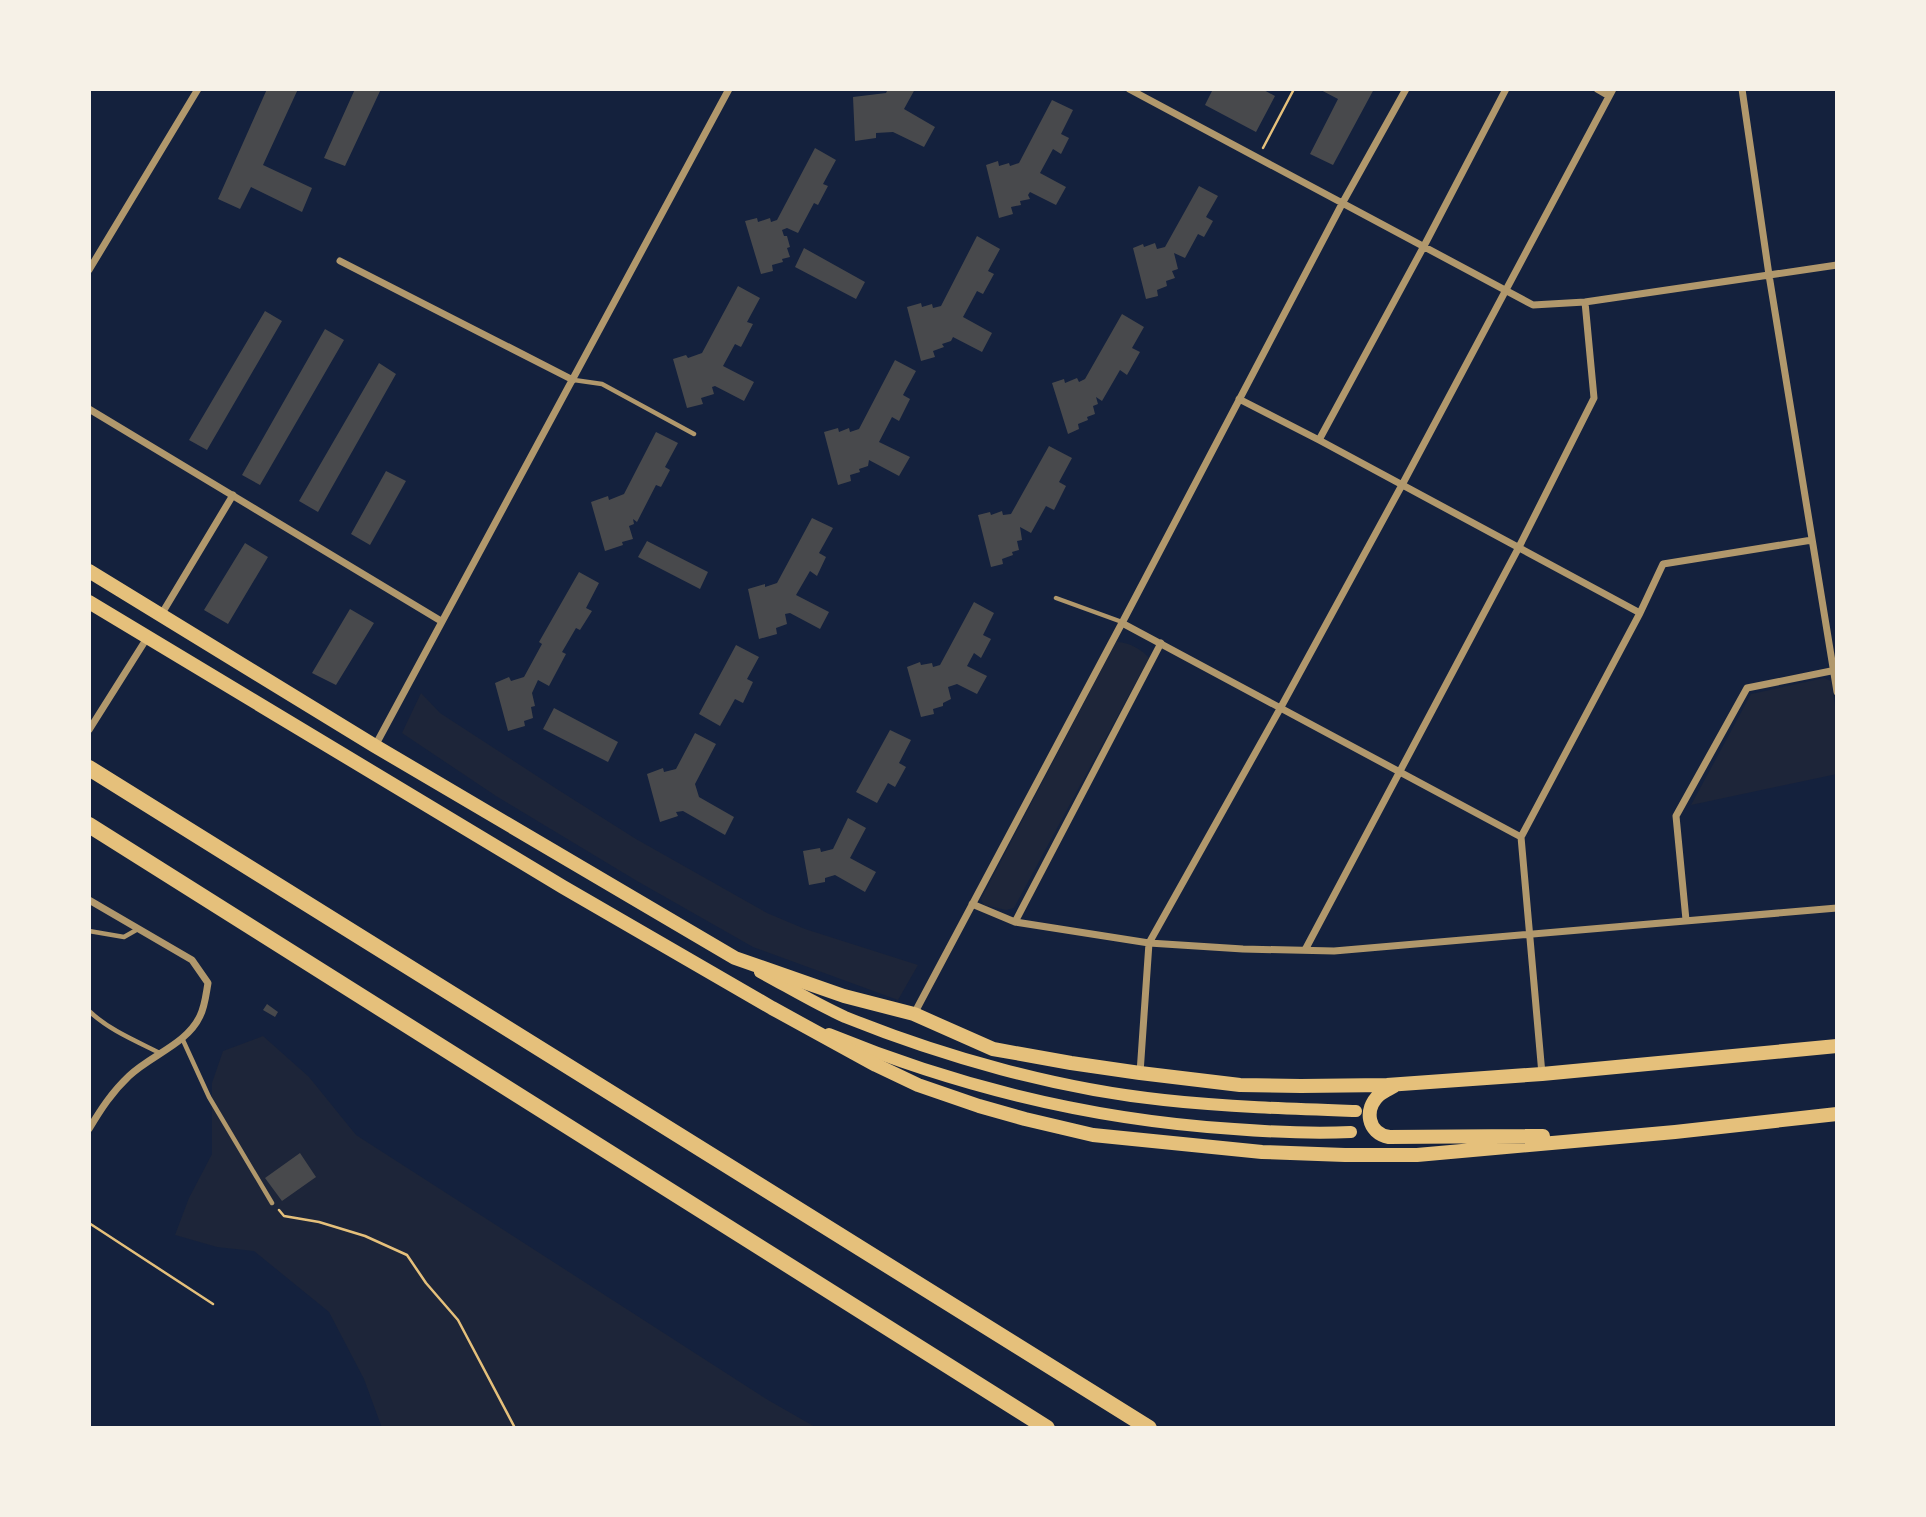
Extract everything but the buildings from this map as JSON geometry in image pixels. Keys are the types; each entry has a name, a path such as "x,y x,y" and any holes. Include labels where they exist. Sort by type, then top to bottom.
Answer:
{"highway":[{"path":"89,768 1149,1428"},
{"path":"89,825 1048,1428"}],"main road":[{"path":"89,571 375,746 735,958 842,1015 906,1040 1007,1070 1084,1088 1165,1100 1356,1111"},
{"path":"89,603 572,893 772,1008 918,1085 1025,1119 1094,1135 1262,1152 1417,1155 1837,1114"},
{"path":"735,958 844,996 914,1014 993,1049 1071,1063 1240,1085 1399,1084 1542,1074 1837,1046"},
{"path":"772,1008 875,1053 973,1085 1064,1107 1185,1126 1351,1132"},
{"path":"1399,1084 1383,1092 1372,1105 1369,1119 1375,1132 1382,1136 1635,1135"}],"street":[{"path":"89,270 198,89"},
{"path":"375,746 729,89"},
{"path":"1129,89 1533,305 1585,302 1837,265"},
{"path":"914,1014 1343,202 1406,89"},
{"path":"1319,440 1506,89"},
{"path":"1140,1073 1149,943 1402,485 1611,93 1597,89"},
{"path":"1742,89 1769,275 1837,692"},
{"path":"340,261 573,380"},
{"path":"1305,950 1519,547 1594,398 1585,302"},
{"path":"1240,399 1640,613"},
{"path":"89,409 441,621"},
{"path":"160,615 233,495"},
{"path":"1542,1074 1521,837 1640,613 1663,564 1812,540"},
{"path":"1122,623 1521,837"},
{"path":"91,726 147,638"},
{"path":"1015,922 1161,643"},
{"path":"1686,920 1675,816 1747,688 1835,671"},
{"path":"89,900 192,960 208,983 200,1017 182,1038 131,1074 109,1097 89,1129"},
{"path":"972,904 1015,922 1149,943 1334,951 1837,908"}],"lane":[{"path":"573,380 602,384 694,434"},
{"path":"1056,598 1122,623"},
{"path":"89,931 124,937 138,929"},
{"path":"89,1011 97,1019 132,1040 160,1053"},
{"path":"182,1038 209,1097 272,1203"}],"path":[{"path":"1260,153 1294,89"},
{"path":"272,1203 284,1216 319,1222 365,1236 407,1255 457,1320 515,1428"},
{"path":"89,1223 213,1304"}],"shaded area":[{"path":"1116,642 1134,647 1149,658 1014,908 1006,910 984,905 981,899"},
{"path":"1824,678 1831,681 1837,718 1837,774 1691,805 1751,694"},
{"path":"421,693 440,713 560,791 636,839 767,913 805,929 918,965 898,1000 753,947 496,796 402,733"},
{"path":"263,1036 309,1077 356,1135 768,1400 817,1428 382,1428 364,1379 329,1312 254,1251 217,1247 175,1235 189,1198 212,1154 212,1083 223,1051"}]}
